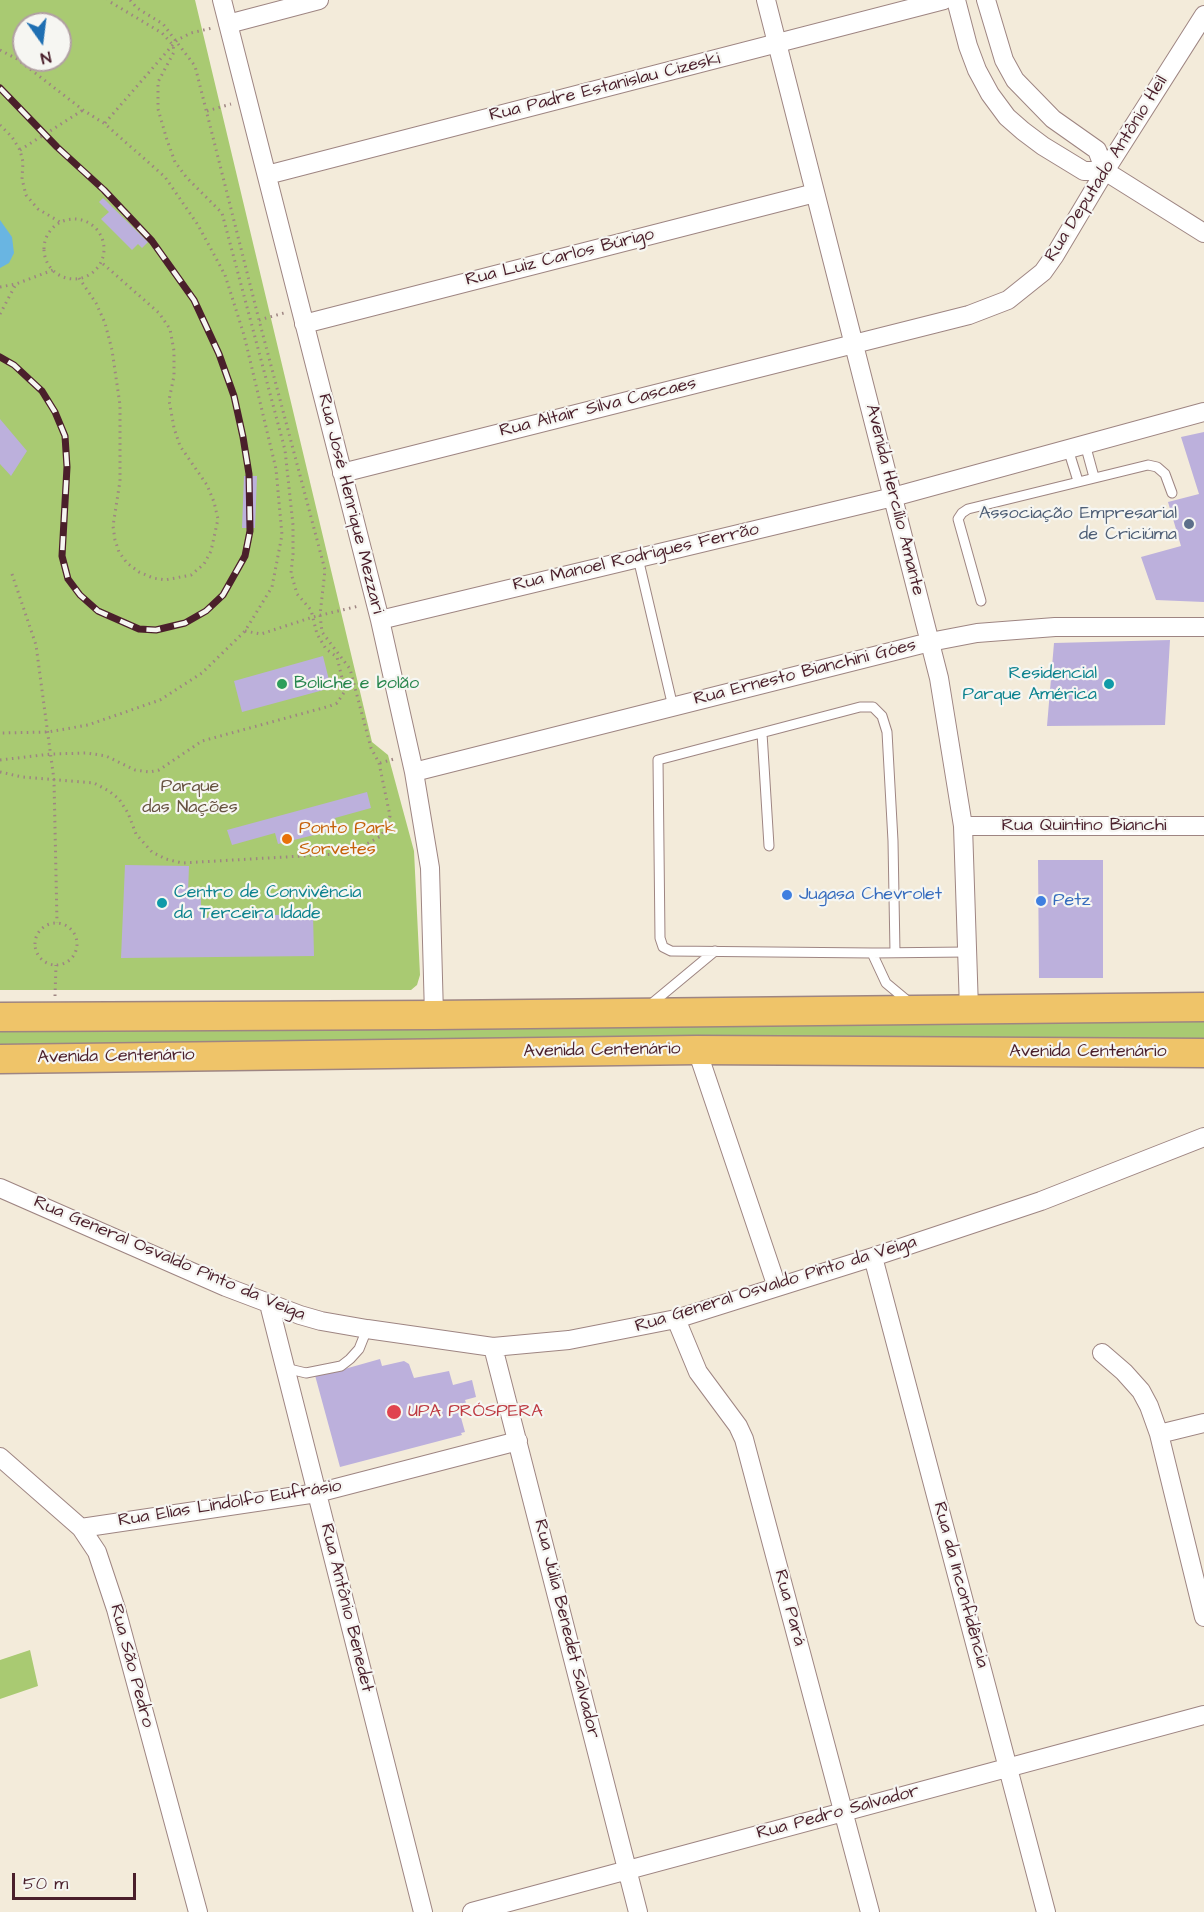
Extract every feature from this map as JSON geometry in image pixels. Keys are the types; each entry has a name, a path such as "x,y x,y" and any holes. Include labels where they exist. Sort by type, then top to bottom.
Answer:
{"main road":[{"name":"Avenida Centenário","path":"0,1017 1204,1007"},
{"name":"Avenida Centenário","path":"0,1059 697,1050 1204,1053"}],"street":[{"name":"Rua José Henrique Mezzari","path":"222,0 378,611 414,772 430,868 434,1015"},
{"path":"228,24 319,0"},
{"name":"Avenida Hercílio Amante","path":"766,0 930,642 946,714 963,826 969,1009"},
{"name":"Rua Padre Estanislau Cizeski","path":"267,175 944,0"},
{"path":"956,0 977,70 990,94 1007,117 1043,146 1084,171 1105,171 1204,233"},
{"path":"986,0 1004,60 1015,80 1053,119 1097,150 1105,171"},
{"name":"Rua Deputado Antônio Heil","path":"854,343 969,315 1008,300 1027,287 1049,263 1065,240 1105,171 1203,18"},
{"name":"Rua Luiz Carlos Búrigo","path":"302,316 815,193"},
{"name":"Rua Altair Silva Cascaes","path":"342,473 854,343"},
{"path":"893,497 1204,412"},
{"name":"Rua Manoel Rodrigues Ferrão","path":"378,611 638,558 893,497"},
{"name":"Rua Ernesto Bianchini Góes","path":"414,772 930,642 977,633 1014,629 1204,627"},
{"name":"Rua Quintino Bianchi","path":"963,826 1204,826"},
{"path":"697,1050 777,1287"},
{"name":"Rua General Osvaldo Pinto da Veiga","path":"0,1188 269,1304 321,1321 493,1347 569,1340 676,1319 1041,1201 1204,1137"},
{"name":"Rua da Inconfidência","path":"873,1257 1046,1912"},
{"name":"Rua Antônio Benedet","path":"269,1304 423,1912"},
{"name":"Rua Pará","path":"676,1319 698,1372 738,1426 744,1439 870,1912"},
{"name":"Rua Júlia Benedet Salvador","path":"493,1347 638,1912"},
{"path":"1101,1353 1124,1372 1141,1391 1149,1406 1159,1434 1204,1617"},
{"path":"1159,1434 1204,1423"},
{"name":"Rua Elias Lindolfo Eufrásio","path":"81,1528 317,1493 518,1441"},
{"name":"Rua São Pedro","path":"0,1457 81,1528 97,1552 116,1609 198,1912"},
{"name":"Rua Pedro Salvador","path":"472,1912 1204,1715"}],"lane":[{"path":"1077,447 1094,477"},
{"path":"1077,447 1078,481"},
{"path":"981,601 958,519 969,509 1148,465 1157,467 1165,474 1172,493"},
{"path":"638,558 673,707"},
{"path":"895,952 893,841 887,732 882,716 873,707 860,707 658,760 660,938 663,947 671,951 872,953 967,952"},
{"path":"762,733 769,846"},
{"path":"641,1012 715,951"},
{"path":"872,953 886,983 920,1009"},
{"path":"285,1368 306,1373 340,1366 359,1349 367,1329"}],"path":[{"path":"0,760 51,754 87,753 106,756 135,770 150,772 159,770 202,741 337,703 345,691 337,657 326,649 318,634 311,609 297,594 291,573 293,525 285,450 222,213 187,178 175,162 158,109 158,82 174,52 173,45 162,33 107,0"},
{"path":"0,772 94,783 119,799 128,813 136,834 152,852 182,863 337,854 354,851 381,836 390,816 379,763 371,748 350,669 322,632 320,615 325,570 195,66 163,24 137,8 130,0"},
{"path":"105,124 177,40 191,33 228,24"},
{"path":"0,51 17,59 83,110 105,124 165,177 198,225 225,275 244,335 276,469 282,535 272,587 245,631 202,673 160,700 88,725 48,732 0,733"},
{"path":"207,111 247,100"},
{"path":"20,150 83,110"},
{"path":"0,125 12,137 20,150 23,162 22,179 26,195 38,209 60,222"},
{"path":"79,219 88,222 95,228 104,244 101,262 88,275 79,279 60,276 47,263 44,254 47,236 60,222 79,219"},
{"path":"79,279 96,303 105,323 112,350 120,405 120,481 112,526 114,540 127,563 139,572 165,580 191,575 204,564 211,551 218,519 207,484 180,446 174,428 169,400 174,376 174,351 170,329 159,313 101,262"},
{"path":"0,287 16,284 53,270"},
{"path":"0,314 16,284"},
{"path":"259,320 302,316"},
{"path":"12,574 36,645 51,754 54,780 57,923"},
{"path":"245,631 261,634 320,615 378,611"},
{"path":"57,923 70,928 77,941 77,948 70,960 56,965 49,964 38,954 35,940 43,927 57,923"},
{"path":"55,1017 56,965"}],"green space":[{"name":"Parque das Nações","path":"0,0 195,0 372,742 388,755 414,851 420,975 417,985 411,990 0,990"},
{"path":"1204,1018 1204,1042 0,1055 0,1027"},
{"path":"30,1650 38,1686 0,1699 0,1660"}],"water":[{"path":"0,220 12,237 14,253 9,263 0,268"}],"building":[{"path":"103,198 148,242 142,248 138,244 132,250 101,219 109,212 99,202"},
{"path":"0,419 27,451 11,476 0,464"},
{"name":"Associação Empresarial de Criciúma","path":"1204,432 1204,602 1156,600 1141,557 1181,546 1168,502 1199,494 1181,437"},
{"path":"244,476 257,476 255,528 242,528"},
{"name":"Residencial Parque América","path":"1170,640 1165,725 1047,726 1054,643"},
{"name":"Boliche e bolão","path":"323,656 331,688 242,712 234,681"},
{"path":"367,792 371,808 335,818 338,829 278,844 275,833 232,845 227,830"},
{"path":"1038,860 1103,860 1103,978 1039,978"},
{"name":"Centro de Convivência da Terceira Idade","path":"125,865 189,866 188,893 201,893 201,918 208,918 209,913 313,914 314,956 121,958"},
{"name":"UPA PRÓSPERA","path":"380,1359 382,1366 404,1361 409,1364 414,1378 449,1371 453,1385 472,1380 476,1397 465,1400 469,1411 460,1414 465,1432 461,1433 462,1435 340,1467 313,1368 339,1361 341,1370"}],"railway":[{"path":"0,88 57,147 104,190 152,241 194,300 219,354 234,396 243,437 249,474 250,531 245,556 223,595 206,611 185,623 156,630 139,629 98,611 80,595 68,579 62,556 67,467 65,436 55,412 42,391 14,365 0,357"}],"place":[{"name":"Associação Empresarial de Criciúma","path":"1189,524"},
{"name":"Boliche e bolão","path":"282,684"},
{"name":"Residencial Parque América","path":"1109,684"},
{"name":"Ponto Park Sorvetes","path":"287,839"},
{"name":"Jugasa Chevrolet","path":"787,895"},
{"name":"Petz","path":"1041,901"},
{"name":"Centro de Convivência da Terceira Idade","path":"162,903"},
{"name":"UPA PRÓSPERA","path":"394,1412"}]}
